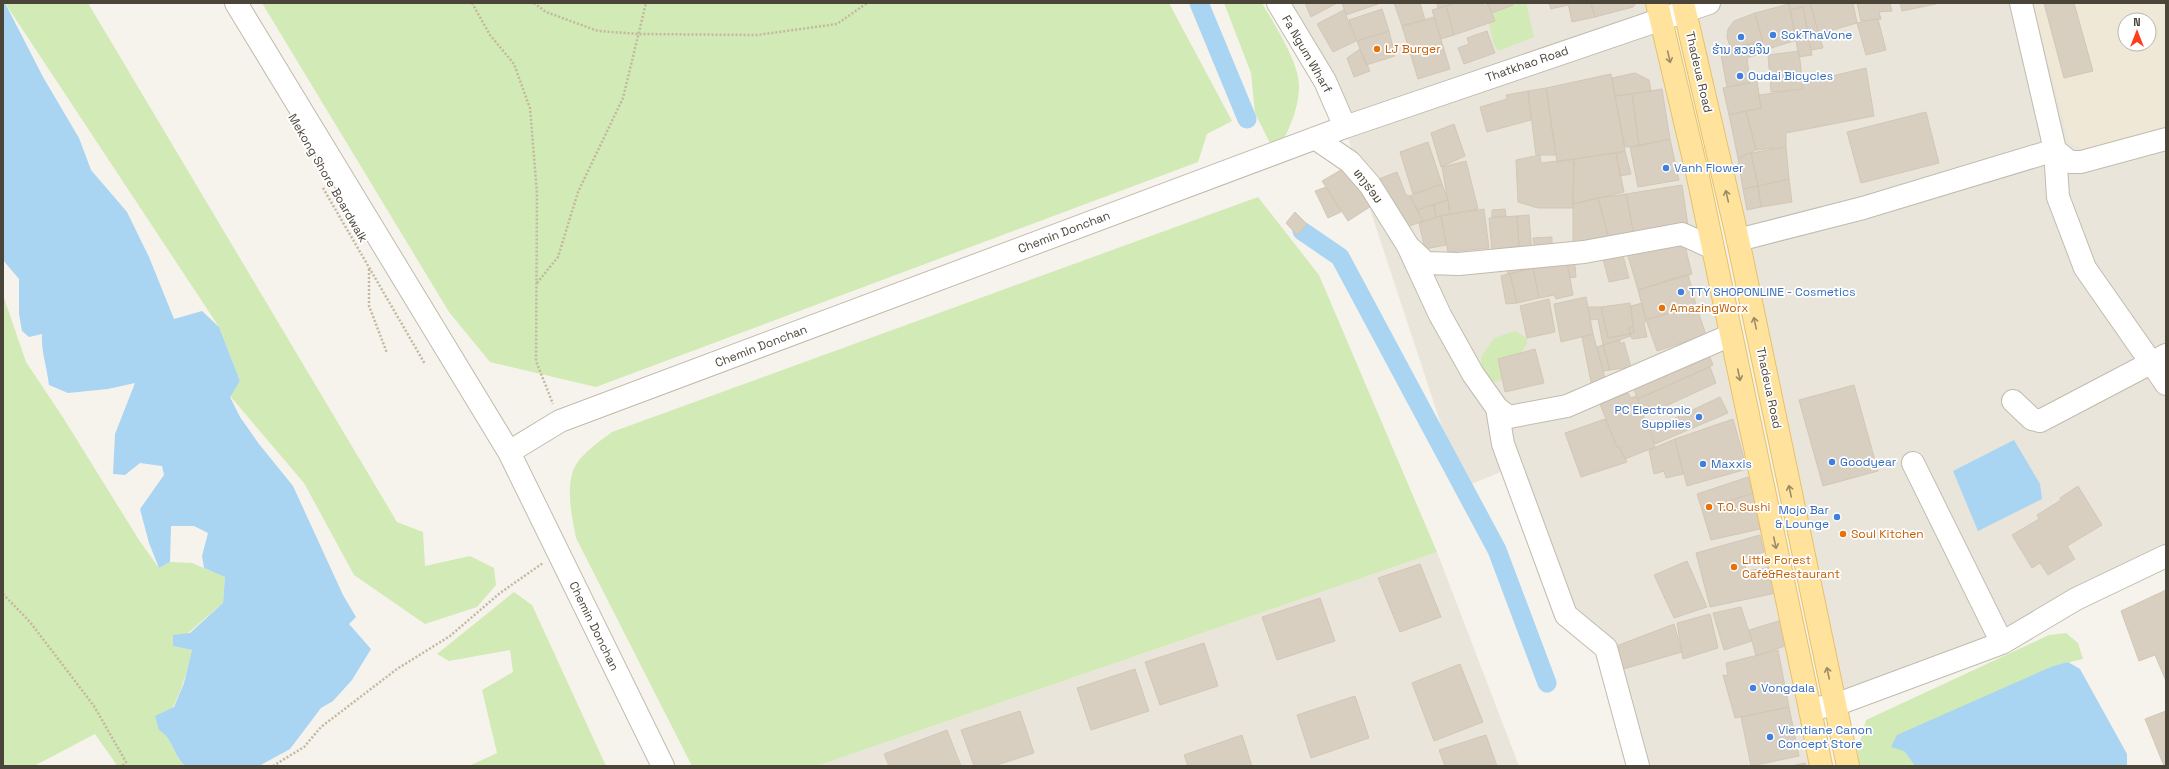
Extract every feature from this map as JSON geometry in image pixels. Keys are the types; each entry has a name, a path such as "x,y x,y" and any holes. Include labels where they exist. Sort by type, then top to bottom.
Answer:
{"main road":[{"name":"Thadeua Road","path":"1684,7 1738,240 1848,766"},
{"path":"1658,11 1698,177 1711,247 1731,335 1821,766"}],"street":[{"path":"236,3 509,452"},
{"name":"Fa Ngum Wharf","path":"1278,3 1325,81 1345,127"},
{"name":"Thatkhao Road","path":"1345,127 1658,11 1709,3"},
{"path":"2021,3 2055,150 2058,197 2085,268 2159,359 2166,384"},
{"name":"Chemin Donchan","path":"663,766 509,452 560,421 1345,127"},
{"name":"ທາງຮ່ອມ","path":"1315,138 1350,162 1370,185 1408,246"},
{"path":"2055,150 2070,162 2080,162 2166,138"},
{"path":"1738,240 1863,208 2055,150"},
{"path":"1408,246 1426,263 1459,264 1584,252 1682,234 1711,247"},
{"path":"1408,246 1440,315 1473,374 1497,408 1509,417 1567,406 1731,335"},
{"path":"2013,402 2032,419 2040,421 2159,359"},
{"path":"1497,408 1503,444 1566,615 1606,648 1638,766"},
{"path":"1913,463 2002,643"},
{"path":"1810,709 1835,705 2002,643 2076,599 2166,556"}],"path":[{"path":"472,3 490,35 514,64 530,108 537,194 536,361 560,421"},
{"path":"534,3 546,12 598,31 639,34 757,35 837,24 867,3"},
{"path":"536,284 558,257 578,192 623,98 646,3"},
{"name":"Mekong Shore Boardwalk","path":"319,181 424,364"},
{"path":"369,268 369,306 387,353"},
{"path":"272,766 304,748 321,727 365,693 450,636 500,593 558,552"},
{"path":"3,594 30,622 94,706 126,762 122,766"}],"shaded area":[{"path":"1278,3 1657,3 1821,766 1638,766 1606,648 1566,615 1508,469 1462,488 1359,176 1345,127"},
{"path":"1709,3 2166,3 2166,556 2076,599 1835,705 1685,11"},
{"path":"2033,3 2166,3 2166,127 2084,150 2069,142"},
{"path":"1437,552 1519,766 817,766"}],"green space":[{"path":"5,3 88,3 397,522 423,532 425,566 470,556 494,568 496,585 477,607 425,624 354,575 304,483 230,396 240,381 219,327"},
{"path":"262,3 1169,3 1232,121 1207,134 1198,162 596,387 490,362 449,312"},
{"path":"1224,3 1262,3 1279,32 1295,66 1299,86 1298,100 1290,126 1284,139 1270,143 1255,113 1251,73"},
{"path":"1512,3 1526,3 1534,37 1498,51 1493,42 1489,23 1495,21 1492,13 1513,5"},
{"path":"1258,197 1319,275 1437,552 817,766 692,766 576,538 570,504 570,487 573,471 584,454 612,432"},
{"path":"3,295 26,362 64,419 139,540 159,568 170,562 192,563 225,577 223,603 173,646 192,650 180,692 159,730 170,742 185,766 115,766 116,764 95,734 34,766 3,766"},
{"path":"1515,331 1527,338 1527,344 1503,380 1491,382 1481,372 1481,357 1494,338"},
{"path":"514,592 532,605 606,766 469,766 497,753 482,690 513,672 510,650 449,661 437,654"},
{"path":"2066,633 2078,643 2083,659 2053,666 1904,751 1915,766 1859,766 1857,746 1862,736 1866,720 2049,635"}],"water":[{"path":"3,3 5,3 43,77 79,138 91,170 127,212 149,257 174,319 202,311 219,327 240,381 230,397 240,417 259,444 293,486 343,595 356,617 349,624 371,649 352,680 333,701 321,708 290,749 259,766 185,766 170,742 159,730 155,716 174,707 184,683 192,650 173,646 173,635 190,633 223,603 225,577 204,568 202,556 208,533 194,526 171,526 170,562 159,568 149,543 140,509 164,475 162,466 140,463 125,475 113,474 115,434 135,383 108,389 68,393 49,385 43,353 42,334 29,337 22,331 19,314 19,279 3,260"},
{"path":"2014,440 2040,484 2042,499 1978,531 1953,471"},
{"path":"2068,662 2080,669 2127,754 2127,766 1915,766 1904,751 1891,747 1897,735 2053,666"}],"building":[{"path":"1305,3 1337,3 1311,17"},
{"path":"1342,3 1378,3 1378,4 1346,15"},
{"path":"1394,3 1420,3 1425,20 1402,26"},
{"path":"1437,3 1456,3 1438,8"},
{"path":"1456,3 1483,3 1484,6 1488,4 1495,21 1454,35 1446,6"},
{"path":"1488,3 1512,3 1513,5 1492,13"},
{"path":"1549,3 1568,3 1568,5 1551,9"},
{"path":"1568,3 1591,3 1595,17 1572,22"},
{"path":"1591,3 1636,3 1633,7 1595,17"},
{"path":"1810,3 1823,48 1811,50 1803,7 1790,10 1789,4"},
{"path":"1810,3 1853,3 1857,23 1819,34"},
{"path":"1857,3 1890,3 1892,11 1879,12 1881,19 1861,21"},
{"path":"1900,3 1936,3 1936,4 1902,11"},
{"path":"2044,3 2074,3 2093,71 2064,78"},
{"path":"1789,4 1797,40 1755,53 1753,43 1763,42 1755,13"},
{"path":"1446,6 1454,35 1441,39 1432,10"},
{"path":"1803,7 1812,55 1799,57 1790,10"},
{"path":"1382,9 1389,31 1357,41 1349,20"},
{"path":"1344,10 1356,41 1333,52 1317,24"},
{"path":"1755,13 1763,42 1730,47 1727,37 1728,29 1734,21"},
{"path":"1434,17 1450,69 1418,79 1402,26"},
{"path":"1878,19 1886,50 1866,55 1857,23"},
{"name":"LJ Burger","path":"1389,31 1395,56 1366,65 1357,41"},
{"path":"1487,31 1495,53 1464,64 1458,48 1469,44 1467,38"},
{"path":"1753,43 1756,55 1747,58 1750,83 1727,87 1720,50"},
{"path":"1360,49 1370,71 1354,77 1347,58"},
{"path":"1799,51 1803,89 1771,92 1768,55"},
{"path":"1866,68 1874,116 1786,133 1786,147 1756,150 1746,111 1761,108 1759,95 1803,89 1802,83"},
{"path":"1635,73 1649,80 1651,91 1615,96 1612,78"},
{"path":"1611,74 1625,151 1557,162 1546,88"},
{"path":"1757,81 1761,108 1729,115 1723,88"},
{"path":"1546,88 1556,155 1536,155 1528,91"},
{"path":"1662,89 1670,139 1639,146 1632,94"},
{"path":"1528,91 1531,120 1487,132 1480,107 1507,99 1506,95"},
{"path":"1632,94 1639,146 1625,147 1615,96"},
{"path":"1746,111 1756,150 1738,158 1729,115"},
{"path":"1926,112 1939,163 1861,183 1847,132"},
{"path":"1454,124 1465,156 1441,167 1431,133"},
{"path":"1670,139 1679,180 1638,187 1630,147"},
{"path":"1428,142 1442,184 1413,194 1400,152"},
{"path":"1786,147 1789,179 1758,186 1751,153"},
{"path":"1625,151 1631,174 1620,176 1616,153"},
{"path":"1616,153 1624,192 1573,204 1574,159"},
{"path":"1751,153 1758,186 1743,189 1738,158"},
{"path":"1540,155 1541,163 1574,159 1573,208 1538,208 1518,202 1516,160"},
{"path":"1466,161 1478,209 1450,214 1442,167"},
{"path":"1346,167 1376,203 1348,221 1322,181"},
{"path":"1397,172 1406,195 1410,196 1423,221 1404,228 1376,180"},
{"path":"1789,179 1792,202 1761,207 1758,186"},
{"path":"1442,184 1448,200 1417,210 1410,196"},
{"path":"1682,185 1688,226 1634,235 1626,194"},
{"path":"1758,186 1761,207 1747,210 1743,189"},
{"path":"1326,187 1341,212 1328,218 1315,191"},
{"path":"1626,194 1634,235 1609,240 1598,198"},
{"path":"1598,198 1609,240 1573,247 1573,204"},
{"path":"1448,200 1450,214 1436,217 1434,204"},
{"path":"1434,204 1436,217 1419,223 1423,221 1417,210"},
{"path":"1484,209 1489,248 1448,252 1441,216"},
{"path":"1505,209 1506,216 1492,217 1492,210"},
{"path":"1295,212 1307,224 1297,235 1286,223"},
{"path":"1529,215 1532,254 1518,255 1517,247 1519,246 1517,216"},
{"path":"1441,216 1446,245 1425,249 1419,223"},
{"path":"1517,216 1519,246 1492,250 1489,218"},
{"path":"1552,237 1552,249 1535,251 1533,238"},
{"path":"1683,238 1692,274 1638,290 1627,253"},
{"path":"1621,248 1629,278 1609,282 1601,251"},
{"path":"1574,255 1576,277 1570,278 1567,262"},
{"path":"1505,262 1537,267 1508,274"},
{"path":"1567,262 1573,295 1556,299 1554,295 1539,298 1533,268"},
{"path":"1533,268 1539,298 1517,303 1510,274"},
{"path":"1510,274 1517,303 1506,304 1501,276"},
{"path":"1688,274 1696,305 1646,320 1638,290"},
{"path":"1586,297 1593,334 1561,342 1554,304"},
{"path":"1549,299 1555,332 1527,338 1520,306"},
{"path":"1630,303 1633,327 1629,327 1630,334 1608,338 1601,307"},
{"path":"1642,303 1646,320 1644,323 1647,337 1632,339 1630,334 1634,333 1631,306"},
{"path":"1696,305 1706,335 1657,351 1646,320"},
{"path":"1588,307 1601,307 1608,338 1630,334 1631,336 1603,345 1598,319 1590,320"},
{"path":"1629,327 1633,327 1634,333 1630,334"},
{"path":"1593,334 1606,382 1592,387 1582,337"},
{"path":"1620,340 1620,344 1624,342 1631,367 1610,370 1603,345"},
{"path":"1603,345 1610,370 1603,371 1597,347"},
{"path":"1535,349 1544,383 1505,392 1498,359"},
{"path":"1707,350 1713,365 1638,399 1632,386"},
{"path":"1710,367 1716,383 1644,416 1638,399"},
{"path":"1854,385 1878,471 1823,486 1799,400"},
{"path":"1628,393 1631,398 1636,396 1655,447 1625,459 1619,447 1617,447 1600,404"},
{"path":"1720,397 1728,413 1655,444 1650,430"},
{"path":"1605,419 1617,447 1619,447 1627,462 1581,477 1565,433"},
{"path":"1733,419 1747,469 1687,486 1675,439"},
{"path":"1675,439 1683,474 1666,478 1664,471 1654,474 1649,450"},
{"path":"1748,477 1753,493 1702,510 1697,494"},
{"path":"2078,486 2102,525 2067,546 2075,559 2048,575 2040,563 2032,568 2012,535 2039,519 2037,515 2061,500 2060,498"},
{"path":"1753,493 1760,529 1711,540 1702,510"},
{"path":"1760,535 1764,552 1744,558 1746,571 1772,567 1776,593 1710,607 1696,553"},
{"path":"1687,561 1707,607 1674,618 1654,575"},
{"path":"1420,564 1441,617 1400,632 1378,578"},
{"path":"2166,590 2166,681 2155,655 2139,661 2121,611"},
{"path":"1320,598 1335,641 1277,660 1262,617"},
{"path":"1741,607 1752,641 1724,650 1713,613"},
{"path":"1710,614 1718,648 1683,659 1677,623"},
{"path":"1782,620 1788,645 1756,656 1749,630"},
{"path":"1674,624 1682,652 1620,670 1611,648"},
{"path":"1204,643 1218,686 1160,705 1145,662"},
{"path":"1778,650 1789,707 1735,718 1723,675 1728,676 1726,663"},
{"path":"1460,664 1483,722 1434,741 1412,683"},
{"path":"1135,669 1149,711 1091,730 1077,688"},
{"path":"1355,696 1369,738 1311,758 1297,715"},
{"name":"Vientiane Canon Concept Store","path":"1789,707 1799,756 1751,766 1741,717"},
{"path":"1020,711 1034,753 994,766 974,766 961,730"},
{"path":"2166,711 2166,766 2164,766 2145,719"},
{"path":"947,730 961,766 889,766 884,754"},
{"path":"1242,735 1252,766 1188,766 1184,755"},
{"path":"1486,735 1497,766 1445,766 1439,750"},
{"path":"1805,763 1806,766 1791,766"}],"waterway":[{"path":"1199,3 1247,119"},
{"path":"1302,231 1340,257 1497,550 1547,683"}],"place":[{"name":"SokThaVone","path":"1773,35"},
{"name":"ຮ້ານ ສວຍຈີນ","path":"1741,37"},
{"name":"LJ Burger","path":"1377,49"},
{"name":"Oudai Bicycles","path":"1740,76"},
{"name":"Vanh Flower","path":"1666,168"},
{"name":"TTY SHOPONLINE - Cosmetics","path":"1681,292"},
{"name":"AmazingWorx","path":"1662,308"},
{"name":"PC Electronic Supplies","path":"1699,417"},
{"name":"Goodyear","path":"1832,462"},
{"name":"Maxxis","path":"1703,464"},
{"name":"T.O. Sushi","path":"1709,507"},
{"name":"Mojo Bar & Lounge","path":"1837,517"},
{"name":"Soul Kitchen","path":"1843,534"},
{"name":"Little Forest Café&Restaurant","path":"1734,567"},
{"name":"Vongdala","path":"1753,688"},
{"name":"Vientiane Canon Concept Store","path":"1770,737"}]}
